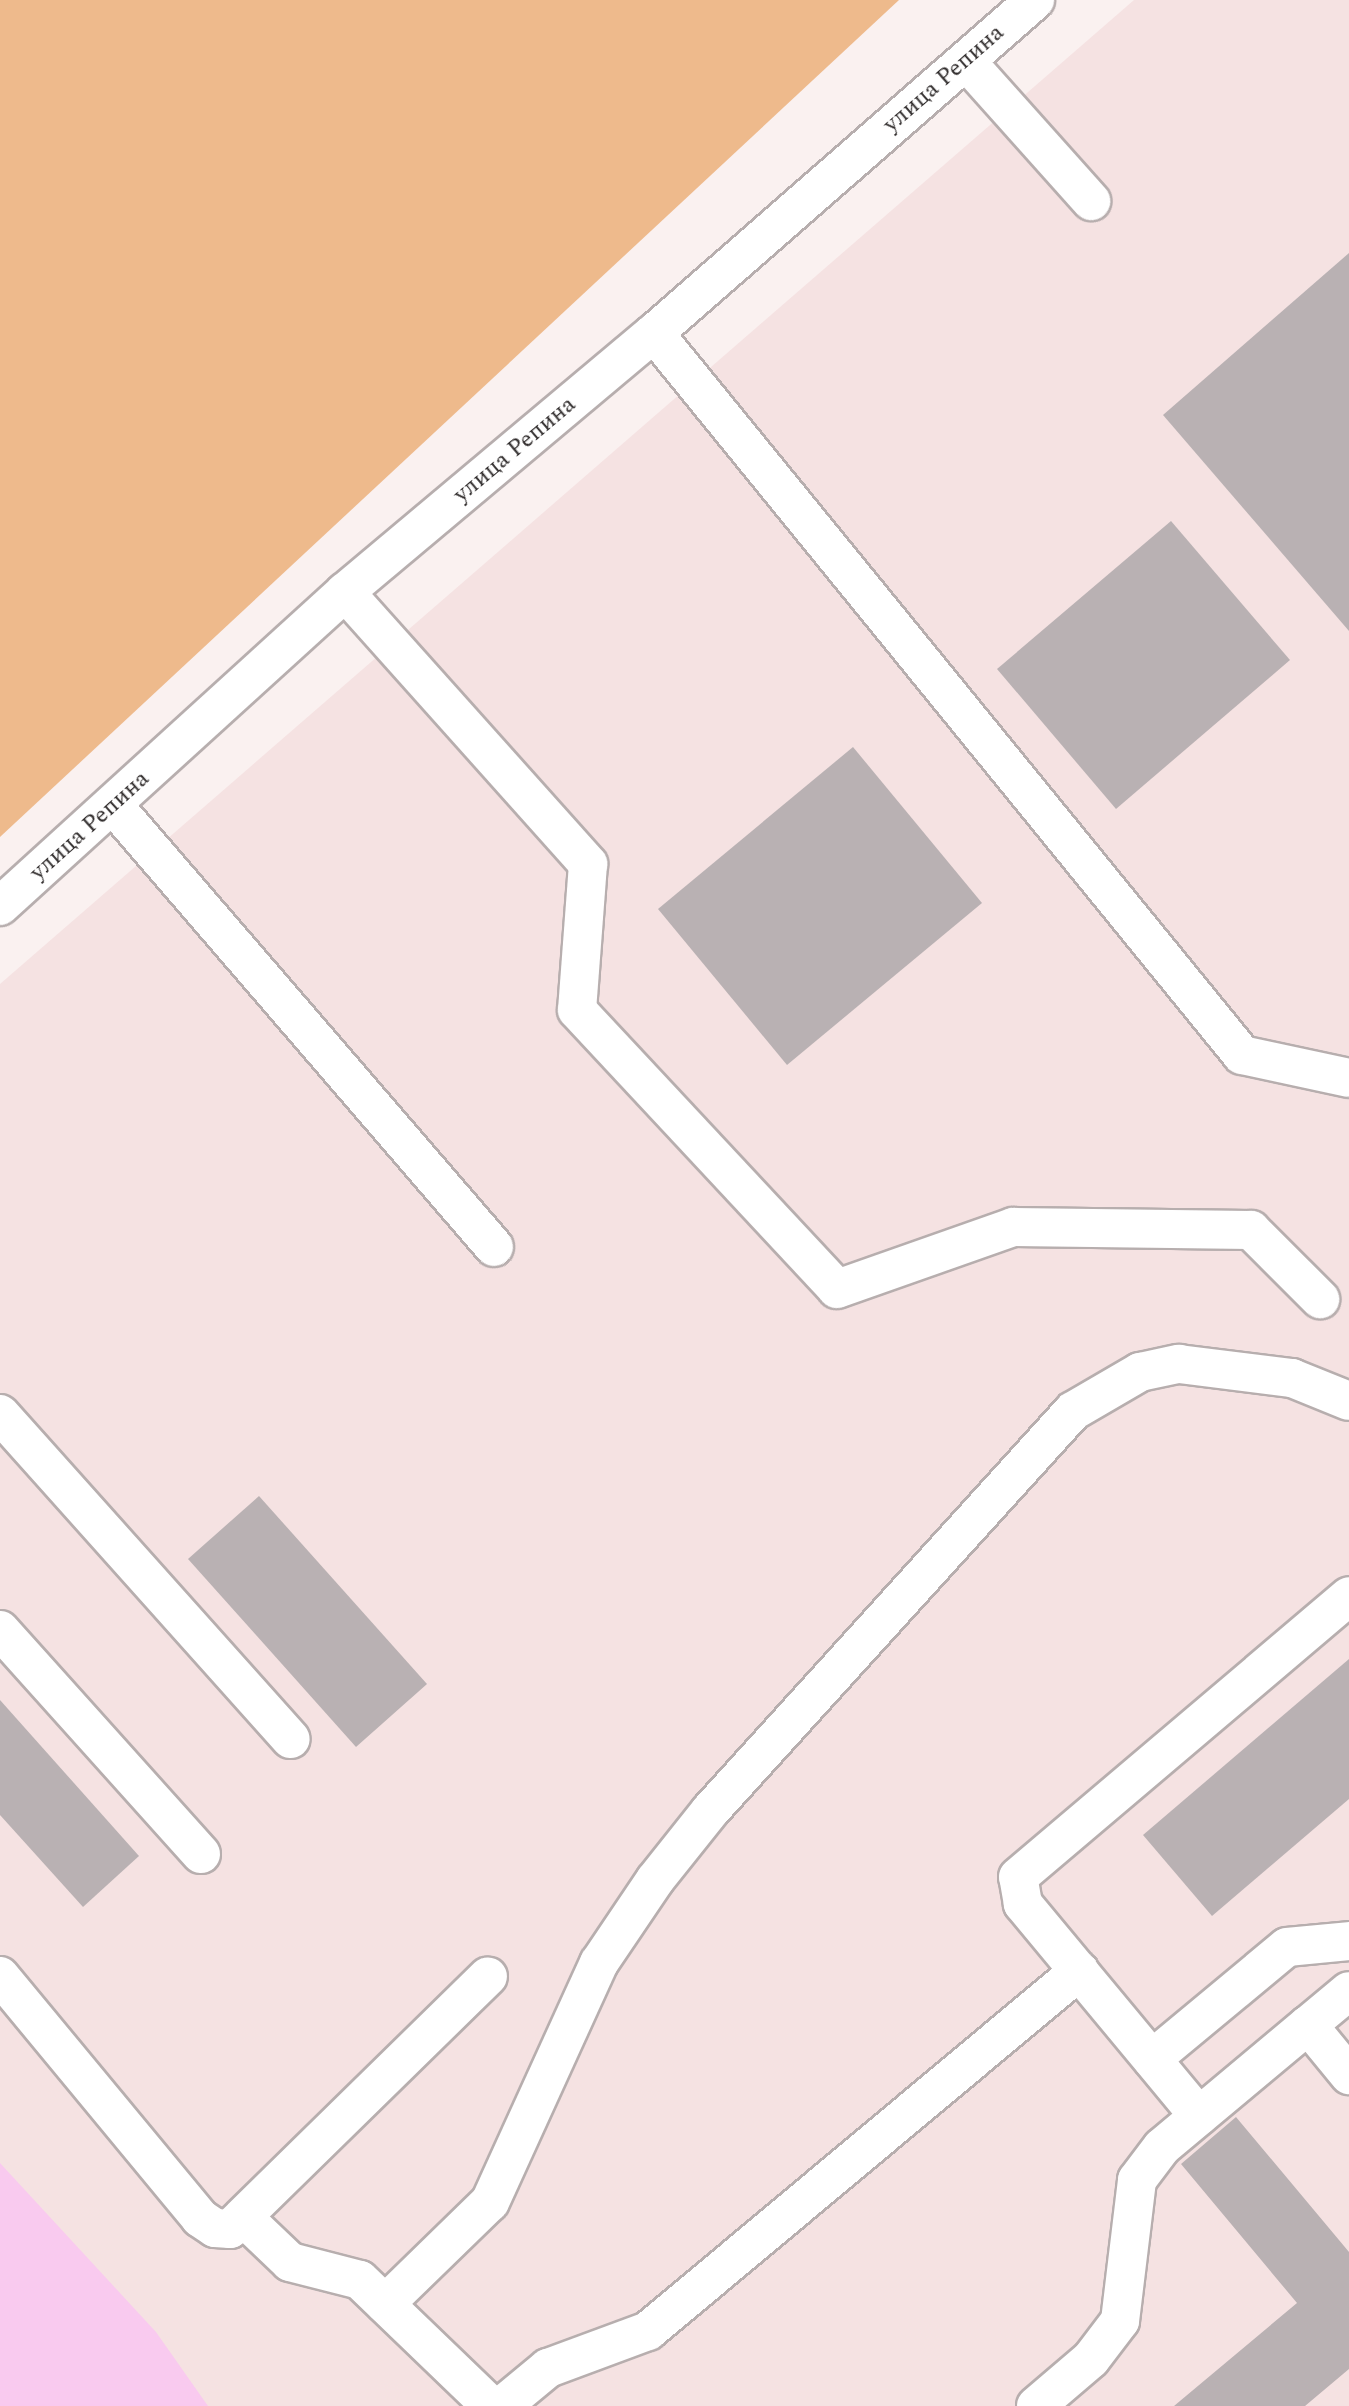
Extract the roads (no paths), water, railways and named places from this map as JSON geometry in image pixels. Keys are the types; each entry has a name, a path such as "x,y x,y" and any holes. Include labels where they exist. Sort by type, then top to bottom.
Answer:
{"street":[{"name":"улица Репина","path":"0,906 114,806 345,592 654,332 1035,0"},
{"path":"965,61 1091,201"},
{"path":"654,332 1242,1055 1349,1079"},
{"path":"345,592 588,864 578,1010 837,1289 1013,1227 1251,1230 1320,1299"},
{"path":"114,806 494,1247"},
{"path":"385,2304 490,2202 599,1963 655,1880 710,1811 1073,1411 1140,1373 1179,1364 1292,1378 1349,1401"},
{"path":"0,1414 291,1739"},
{"path":"1199,2116 1024,1904 1018,1877 1349,1596"},
{"path":"0,1630 201,1854"},
{"path":"1152,2059 1287,1947 1348,1945"},
{"path":"502,2406 548,2368 648,2331 1079,1971"},
{"path":"0,1976 200,2218 215,2228 230,2229 245,2219 488,1976"},
{"path":"1036,2406 1091,2359 1120,2321 1137,2180 1162,2147 1349,1991"},
{"path":"1308,2025 1349,2075"},
{"path":"245,2219 290,2262 360,2280 491,2406"}]}
